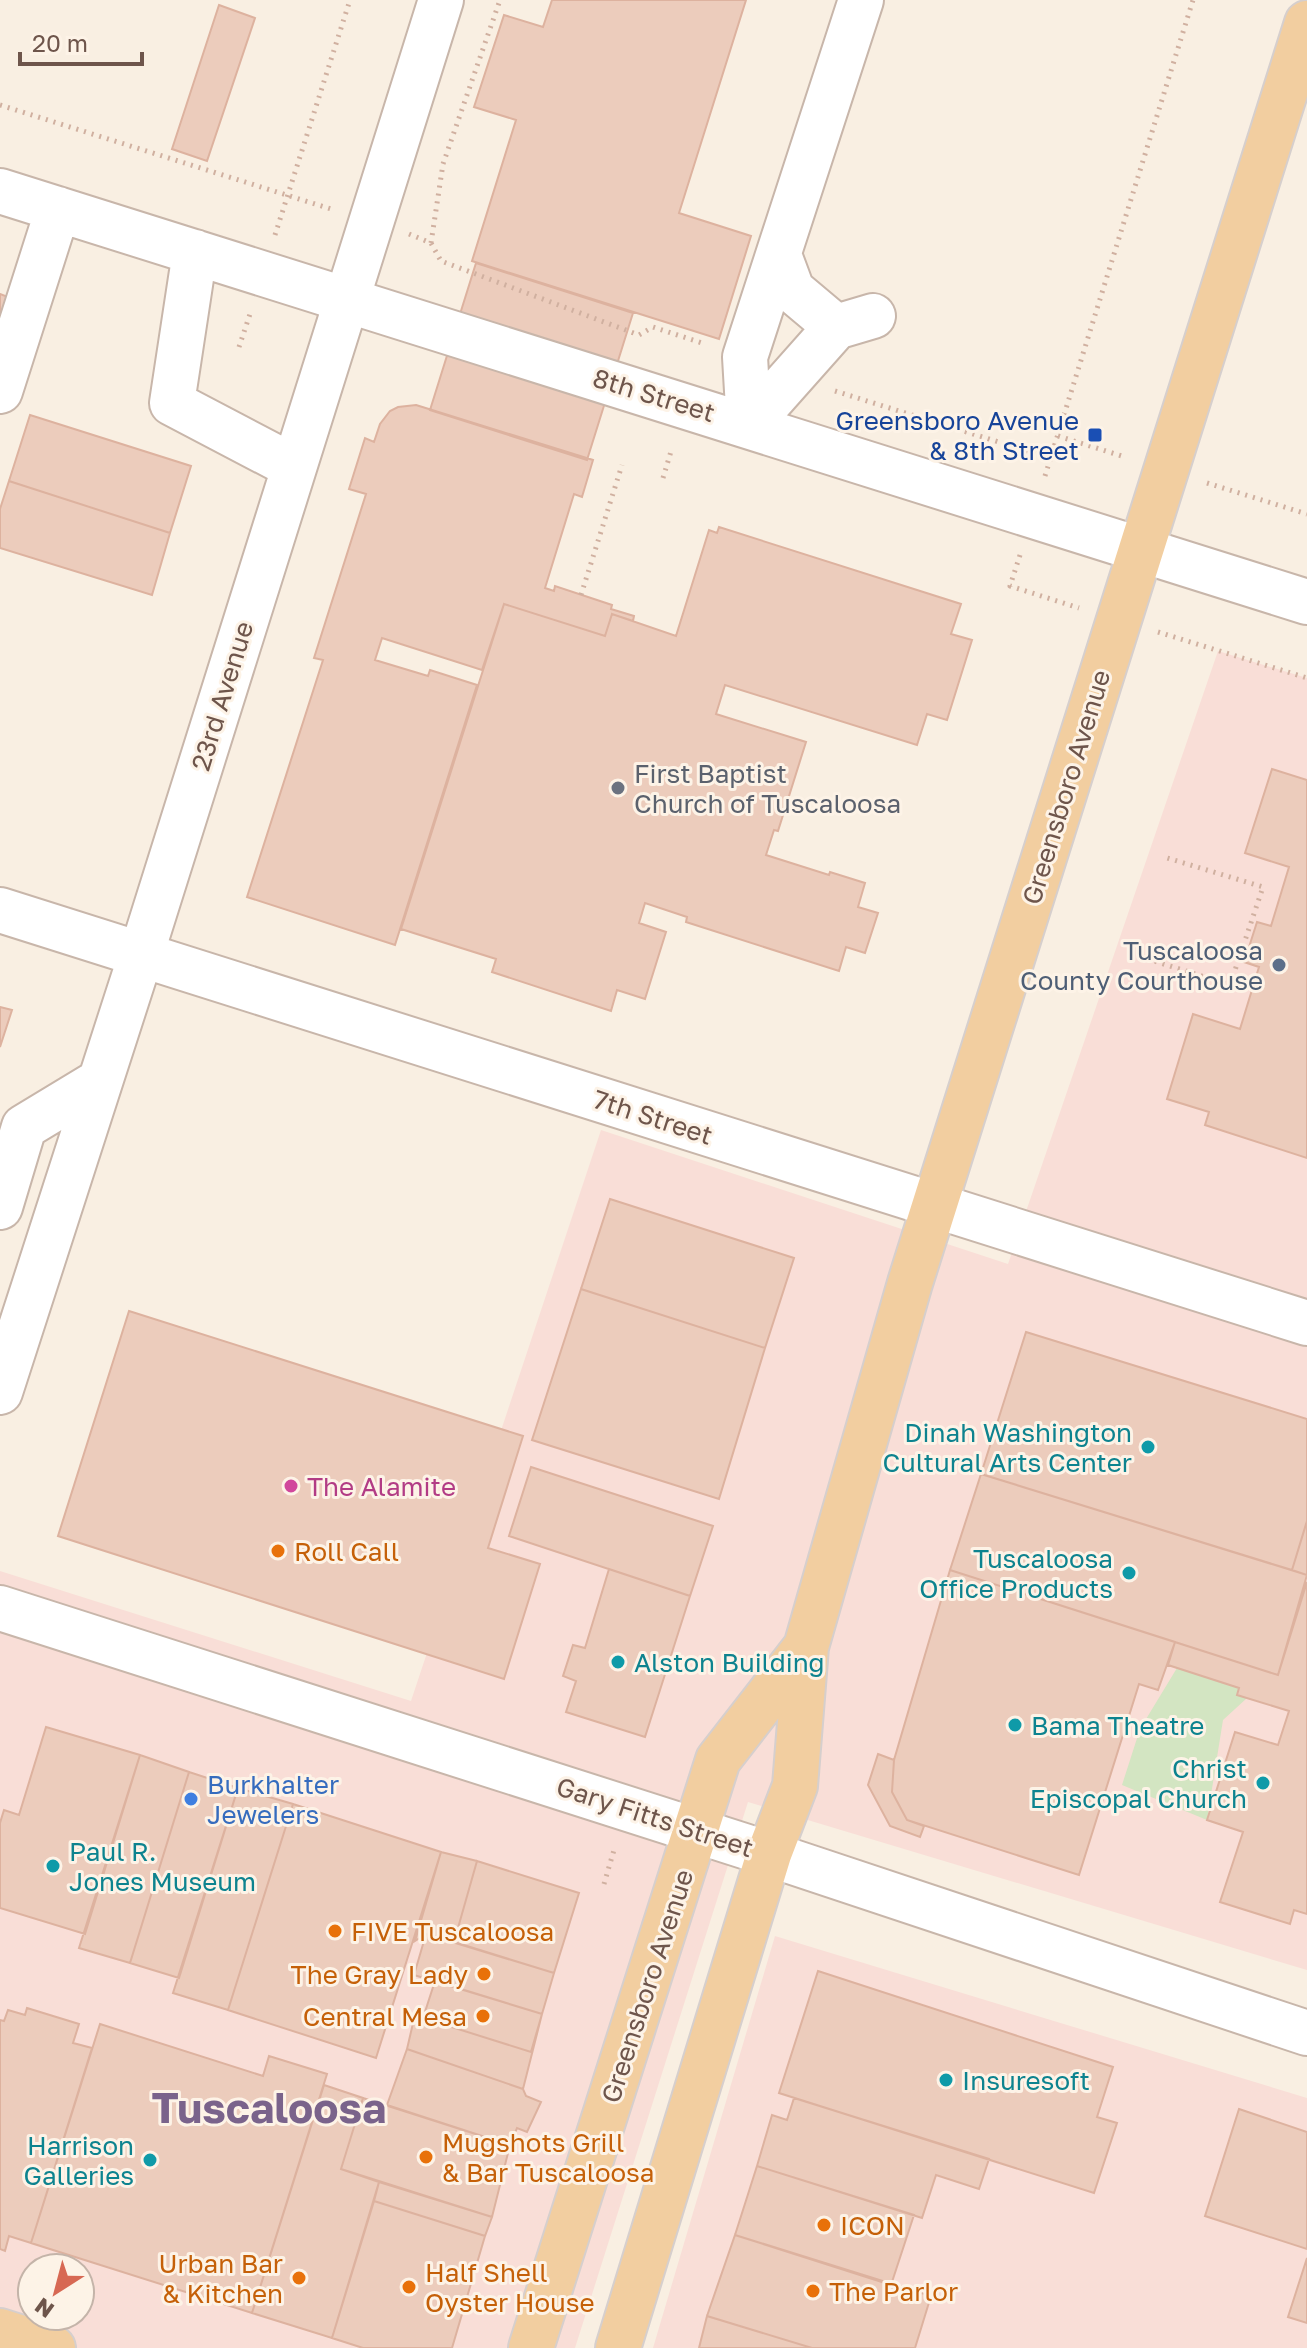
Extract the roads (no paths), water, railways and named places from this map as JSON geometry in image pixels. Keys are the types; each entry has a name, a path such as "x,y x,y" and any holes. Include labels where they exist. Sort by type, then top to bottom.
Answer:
{"main road":[{"name":"Greensboro Avenue","path":"618,2348 769,1854 795,1786 806,1647 910,1283 1307,23"},
{"name":"Greensboro Avenue","path":"531,2348 718,1760 806,1647"},
{"path":"0,2331 53,2348"}],"street":[{"name":"23rd Avenue","path":"0,1392 141,955 441,0"},
{"path":"749,425 745,357 861,0"},
{"name":"8th Street","path":"0,191 1307,602"},
{"path":"0,391 58,209"},
{"path":"195,252 172,403 294,467"},
{"path":"749,425 795,375 854,322 792,290 779,255"},
{"name":"7th Street","path":"0,910 1307,1323"},
{"path":"0,1207 24,1127 100,1081"},
{"name":"Gary Fitts Street","path":"0,1608 696,1830 1307,2033"}],"place":[{"name":"Greensboro Avenue & 8th Street","path":"1095,435"},
{"name":"First Baptist Church of Tuscaloosa","path":"618,788"},
{"name":"Tuscaloosa County Courthouse","path":"1279,965"},
{"name":"Dinah Washington Cultural Arts Center","path":"1148,1447"},
{"name":"The Alamite","path":"291,1486"},
{"name":"Roll Call","path":"278,1551"},
{"name":"Tuscaloosa Office Products","path":"1129,1573"},
{"name":"Alston Building","path":"618,1662"},
{"name":"Bama Theatre","path":"1015,1725"},
{"name":"Christ Episcopal Church","path":"1263,1783"},
{"name":"Burkhalter Jewelers","path":"191,1799"},
{"name":"Paul R. Jones Museum","path":"53,1866"},
{"name":"FIVE Tuscaloosa","path":"335,1931"},
{"name":"The Gray Lady","path":"484,1974"},
{"name":"Central Mesa","path":"483,2016"},
{"name":"Insuresoft","path":"946,2080"},
{"name":"Mugshots Grill & Bar Tuscaloosa","path":"426,2157"},
{"name":"Harrison Galleries","path":"150,2160"},
{"name":"ICON","path":"824,2225"},
{"name":"Urban Bar & Kitchen","path":"299,2278"},
{"name":"Half Shell Oyster House","path":"409,2287"},
{"name":"The Parlor","path":"813,2291"}],"district":[{"name":"Tuscaloosa","path":"269,2107"}]}
